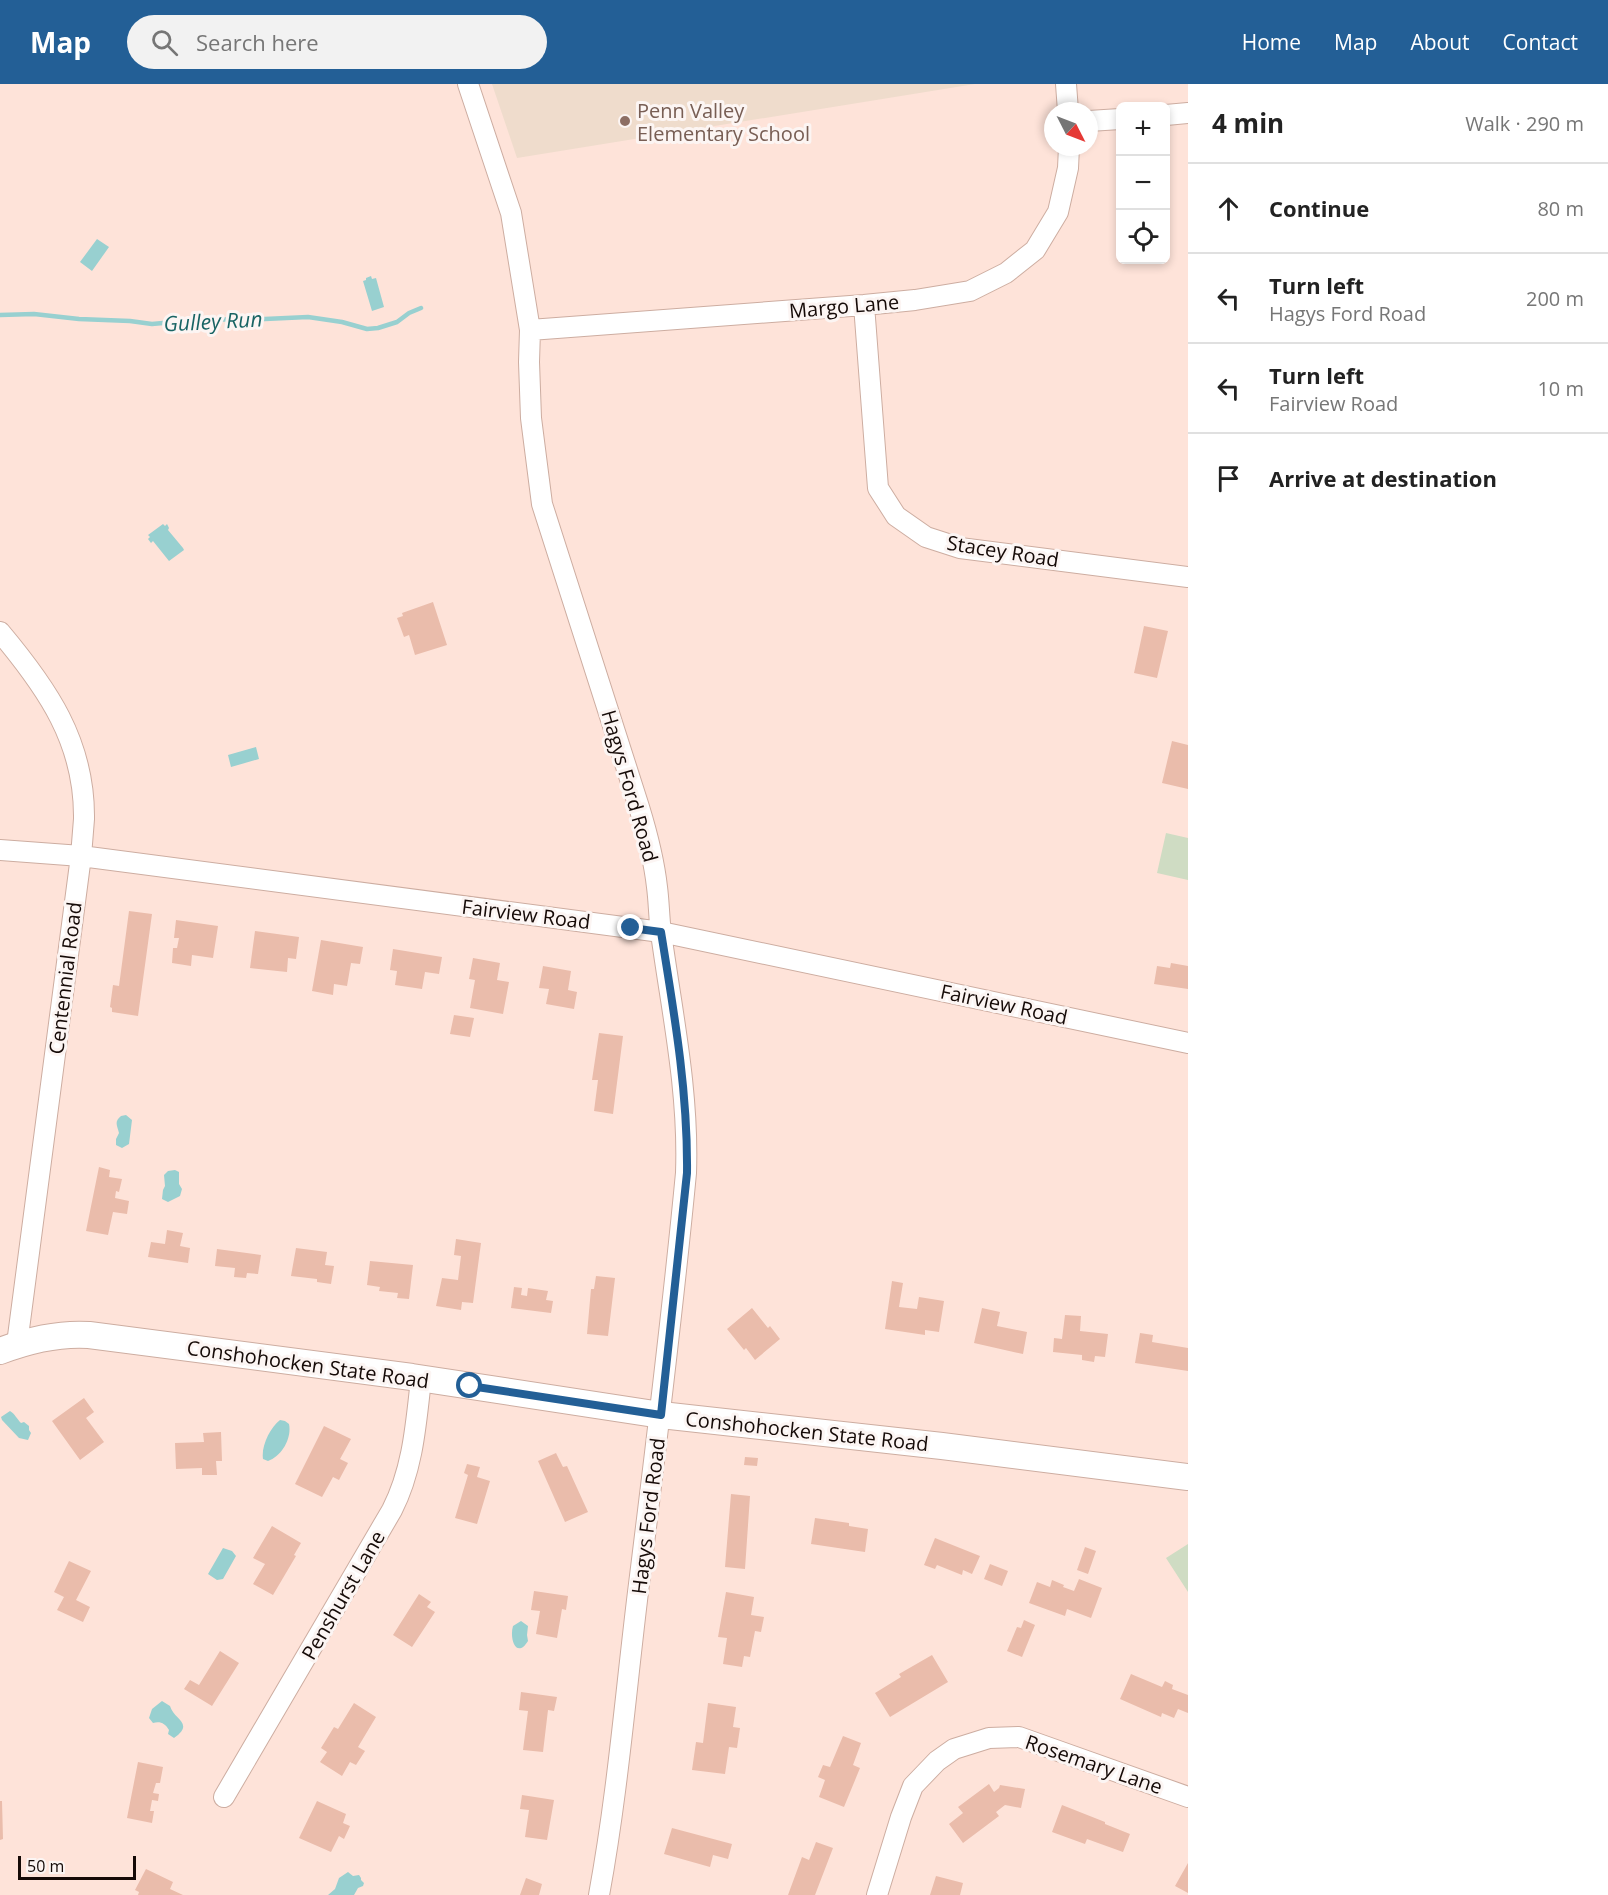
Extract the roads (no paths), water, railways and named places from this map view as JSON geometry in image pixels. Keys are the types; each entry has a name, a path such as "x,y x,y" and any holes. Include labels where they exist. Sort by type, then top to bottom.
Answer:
{"main road":[{"name":"Conshohocken State Road","path":"8,1347 53,1336 89,1335 421,1379 661,1415 1188,1477"}],"street":[{"name":"Hagys Ford Road","path":"468,84 511,213 530,330 531,418 542,504 651,847 684,1090 687,1173 661,1415 617,1773 599,1895"},
{"path":"1065,84 1067,102"},
{"path":"1170,115 1188,113"},
{"path":"1098,121 1116,119"},
{"name":"Margo Lane","path":"530,330 864,305 970,291 1006,273 1035,250 1058,212 1068,168 1068,156"},
{"name":"Stacey Road","path":"864,305 878,488 896,516 926,537 960,548 1188,577"},
{"name":"Centennial Road","path":"0,632 32,669 70,742 78,767 84,818 81,856 8,1347"},
{"name":"Fairview Road","path":"0,850 81,856 661,932 1188,1043"},
{"name":"Penshurst Lane","path":"224,1797 388,1518 401,1492 408,1473 413,1446 421,1379"},
{"name":"Rosemary Lane","path":"877,1895 913,1786 937,1761 954,1749 971,1743 989,1738 1018,1737 1188,1797"}],"water":[{"path":"97,239 109,247 92,271 80,262"},
{"path":"371,276 372,279 376,278 384,307 372,311 363,281"},
{"path":"163,524 165,526 167,524 168,530 184,550 169,561 153,541 151,543 148,539 150,537 148,535"},
{"path":"256,747 259,759 231,767 228,755"},
{"path":"126,1115 132,1120 129,1144 122,1148 116,1145 119,1133 117,1122 121,1116"},
{"path":"168,1171 179,1172 179,1184 182,1189 180,1196 168,1202 162,1199 165,1186 164,1175"},
{"path":"10,1411 21,1423 24,1422 29,1426 31,1433 28,1440 19,1438 2,1420 1,1417"},
{"path":"280,1420 289,1424 289,1435 282,1451 268,1461 263,1459 265,1443 270,1432"},
{"path":"223,1548 232,1551 236,1556 223,1579 217,1580 208,1574"},
{"path":"521,1621 528,1626 528,1641 524,1646 517,1648 513,1642 512,1631 513,1626"},
{"path":"162,1701 170,1706 183,1725 183,1729 174,1738 168,1734 169,1730 164,1724 153,1723 149,1718 152,1709"},
{"path":"348,1872 353,1876 359,1875 364,1883 363,1886 358,1888 354,1895 328,1895 335,1889 339,1878"}],"waterway":[{"name":"Gulley Run","path":"0,315 34,314 152,324 207,319 308,317 342,322 367,329 397,322 421,308"}],"place":[{"name":"Penn Valley Elementary School","path":"625,121"}]}
